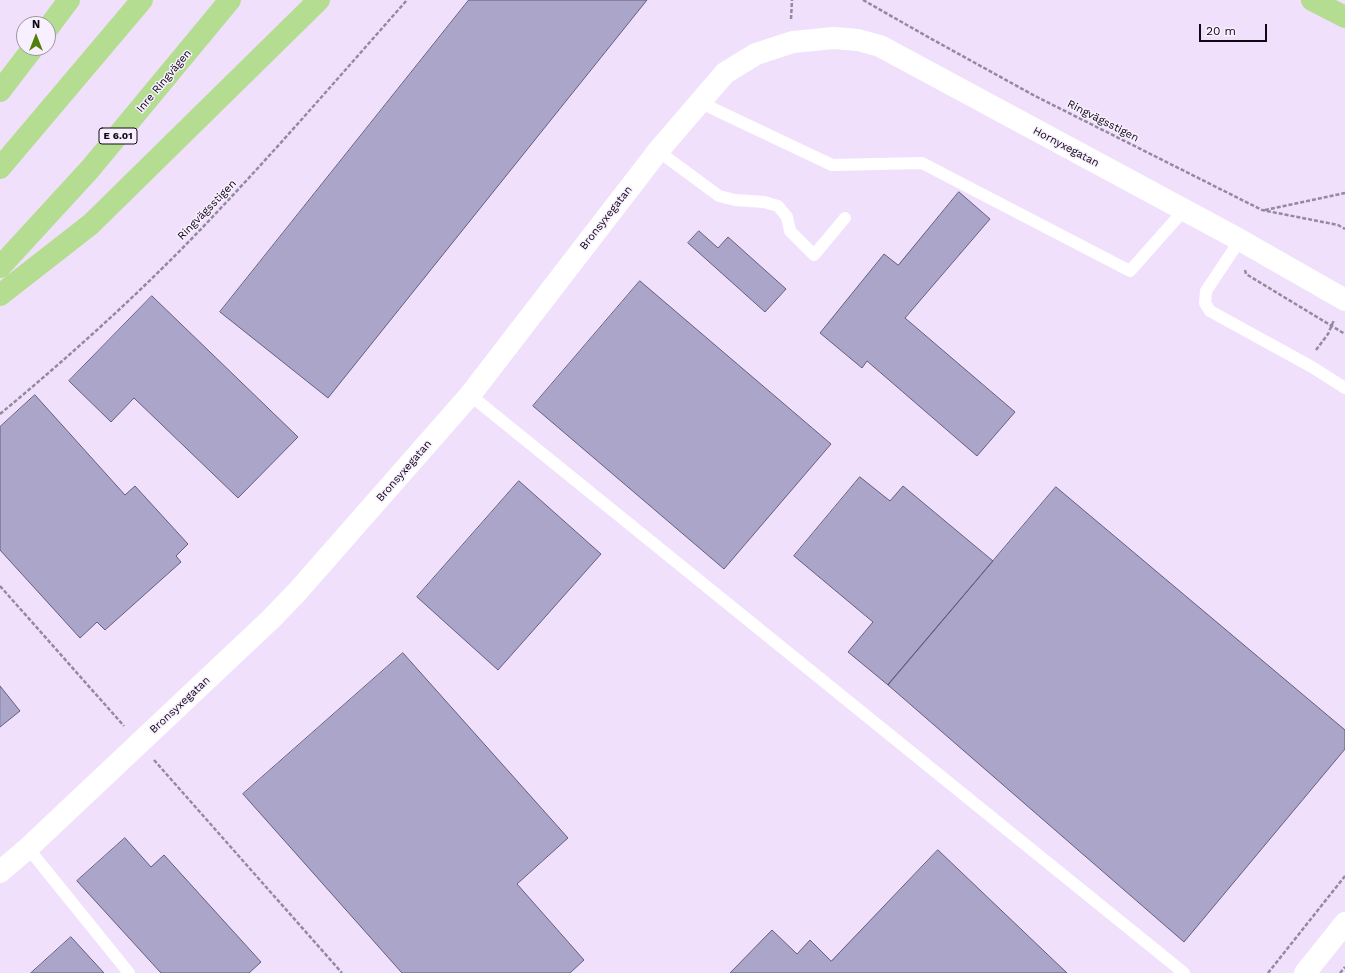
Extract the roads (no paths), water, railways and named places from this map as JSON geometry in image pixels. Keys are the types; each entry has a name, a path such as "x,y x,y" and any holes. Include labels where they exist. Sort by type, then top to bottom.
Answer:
{"highway":[{"path":"56,17 69,0"},
{"path":"0,168 142,0"},
{"name":"Inre Ringvägen","path":"0,267 90,170 230,0"},
{"path":"0,295 91,224 319,0"},
{"path":"1312,0 1345,17"},
{"path":"0,91 27,56"}],"street":[{"name":"Hornyxegatan","path":"775,46 793,42 834,38 858,40 880,46 1240,240 1345,300"},
{"name":"Bronsyxegatan","path":"0,872 28,848 271,619 336,549 470,395 658,151 699,102 725,73 756,54 775,46"},
{"path":"1305,973 1345,924"}],"lane":[{"path":"699,102 832,165 922,163 1130,271 1184,210"},
{"path":"658,151 719,196 735,200 764,202 778,206 787,217 790,231 814,255 845,218"},
{"path":"1240,240 1206,291 1205,303 1207,307 1221,319 1306,363 1336,380 1345,388"},
{"path":"470,395 1184,973"},
{"path":"28,848 129,973"}]}
